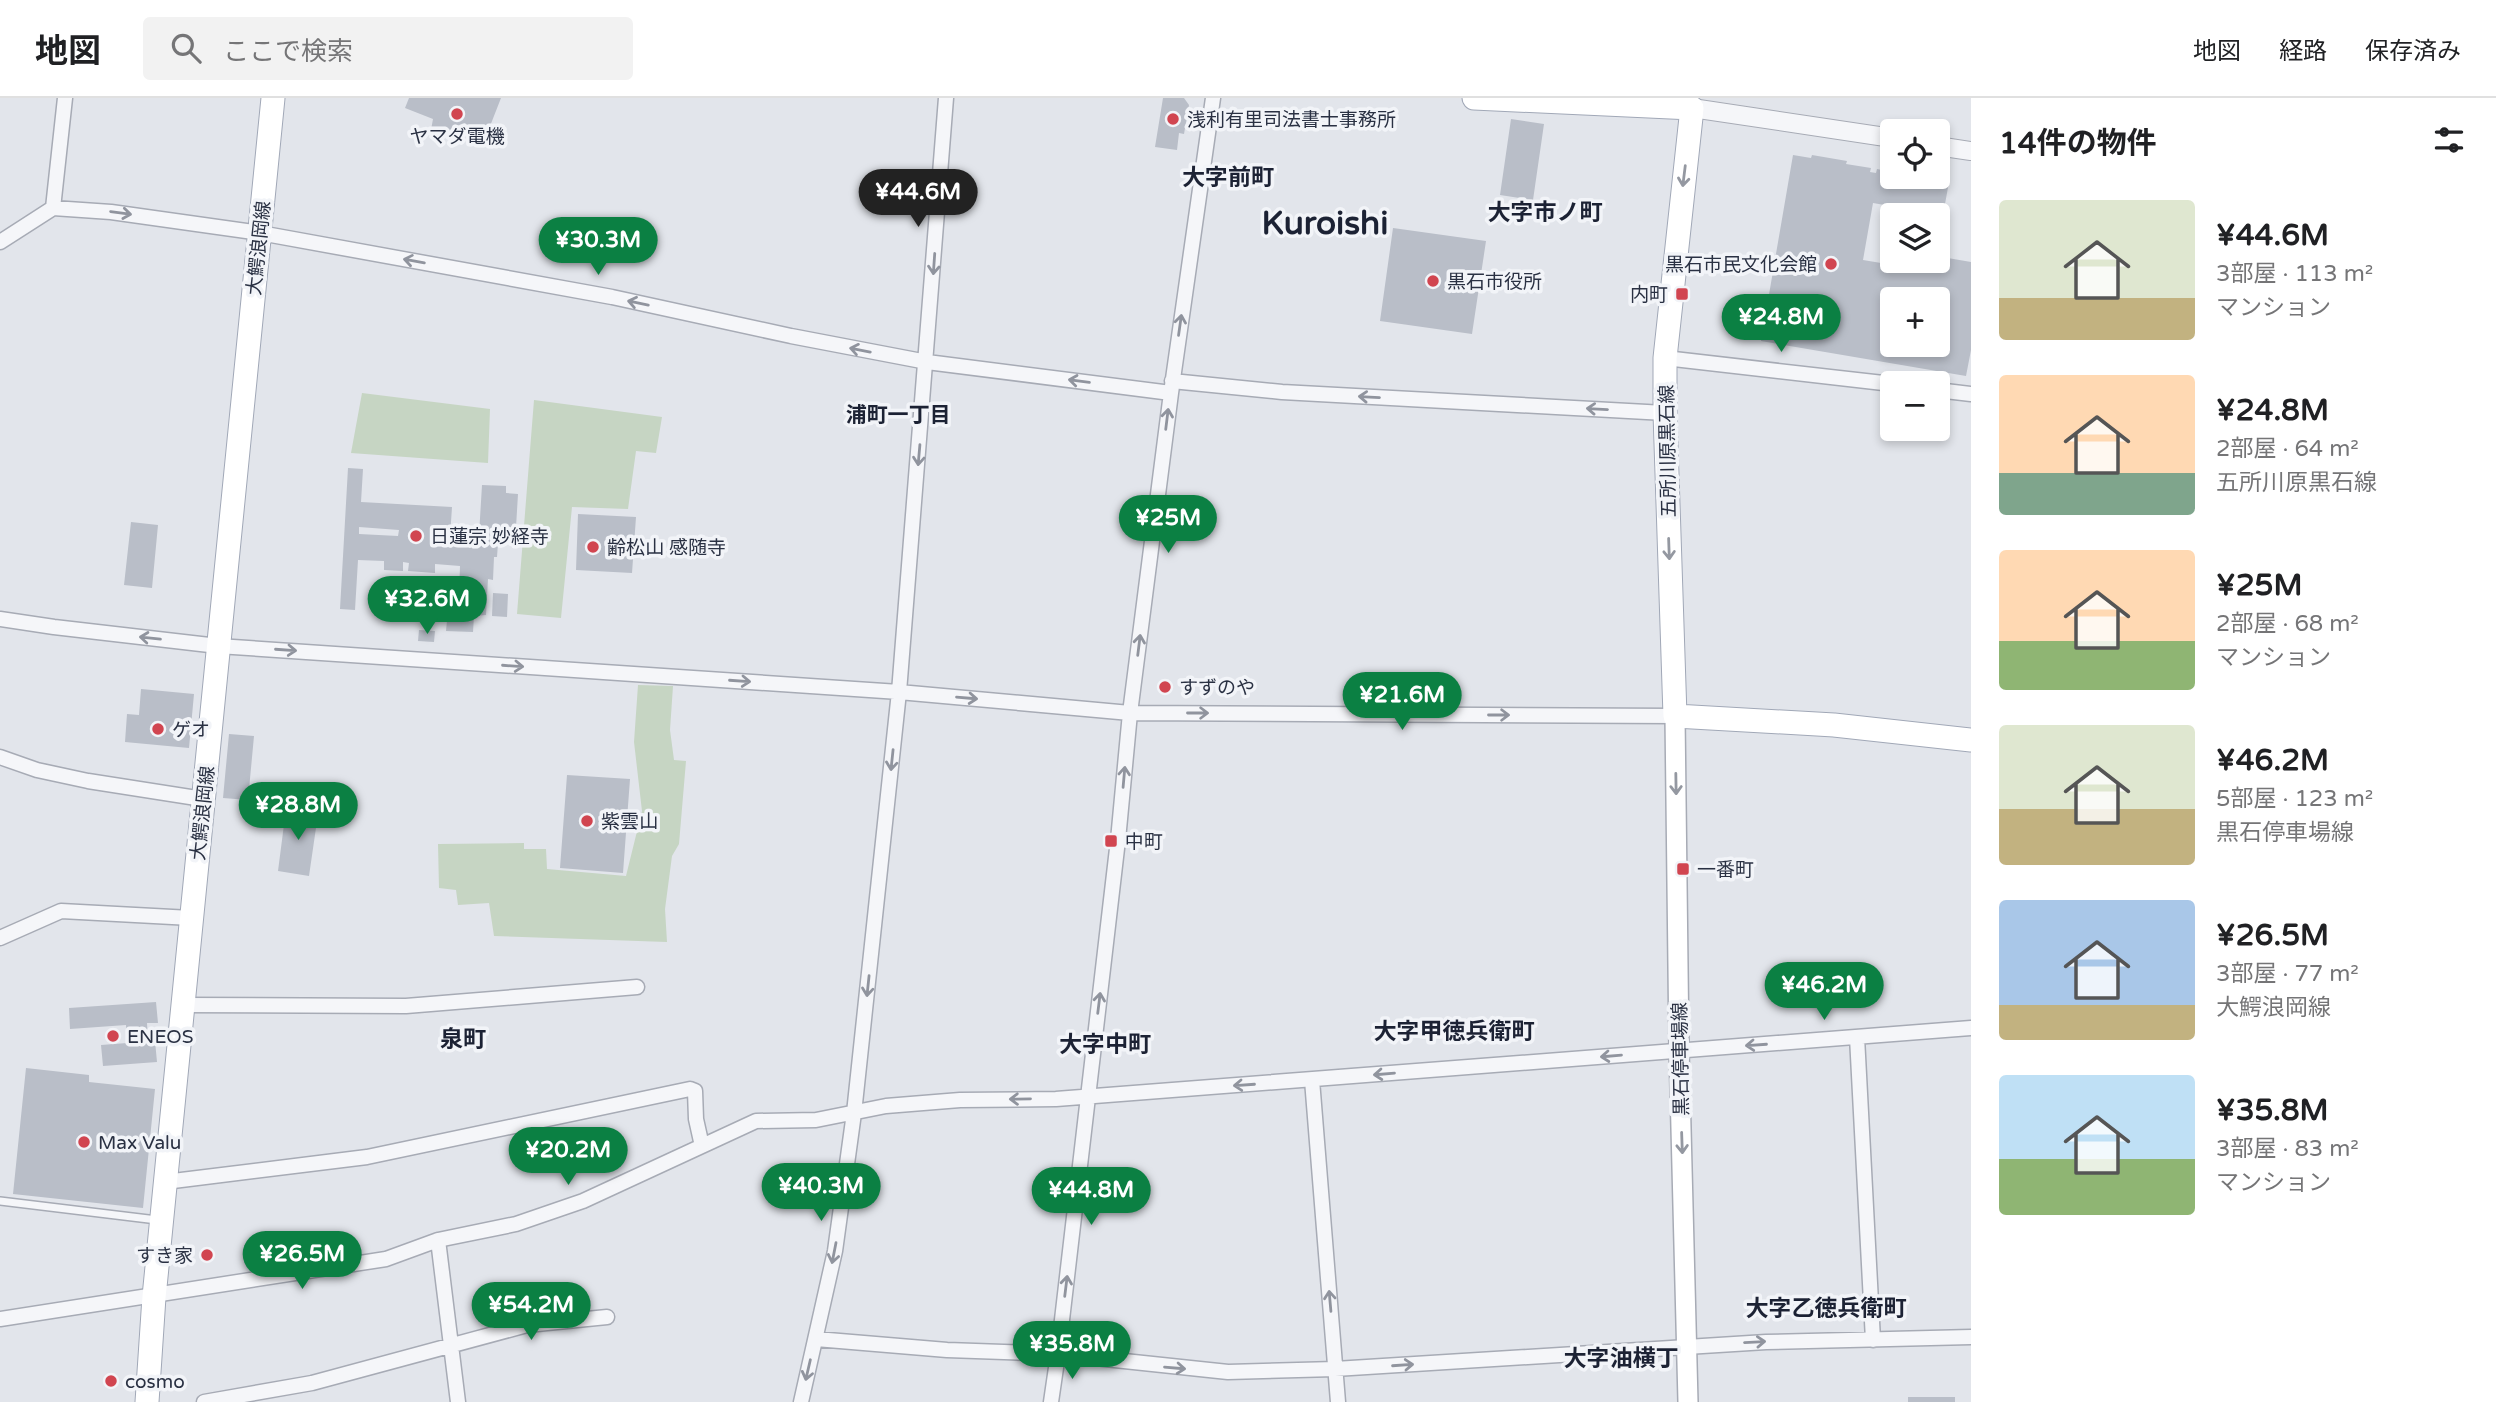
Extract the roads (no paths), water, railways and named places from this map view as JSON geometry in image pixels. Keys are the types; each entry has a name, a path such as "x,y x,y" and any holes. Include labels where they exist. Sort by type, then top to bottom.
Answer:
{"main road":[{"name":"大鰐浪岡線","path":"147,1402 161,1221 273,98"},
{"path":"1474,98 1692,103"},
{"name":"五所川原黒石線","path":"1675,716 1665,358 1692,103"},
{"path":"1675,716 1834,725 1971,740"},
{"name":"黒石停車場線","path":"1675,716 1679,1051 1688,1402"}],"street":[{"path":"53,208 65,98"},
{"path":"801,1402 835,1251 855,1113 900,692 946,98"},
{"path":"1051,1402 1118,840 1130,713 1171,387 1213,98"},
{"path":"1692,103 1880,136"},
{"path":"1950,148 1971,151"},
{"path":"0,242 53,208 111,212 260,233 612,297 927,362 1171,387 1665,413"},
{"path":"1665,358 1880,383"},
{"path":"1950,392 1971,394"},
{"path":"0,619 218,646 900,692 1130,713 1675,716"},
{"path":"0,757 37,770 88,781 203,799"},
{"path":"0,939 61,911 191,918"},
{"path":"183,1004 406,1006 637,988"},
{"path":"0,1319 386,1259 438,1240 516,1224 583,1201 756,1121 816,1121 886,1106 960,1100 1056,1099 1971,1028"},
{"path":"1857,1037 1873,1340"},
{"path":"1312,1080 1338,1402"},
{"path":"165,1182 367,1157 690,1088 695,1091 696,1119 702,1146"},
{"path":"438,1240 458,1402"},
{"path":"204,1402 312,1383 527,1325 607,1317"},
{"path":"816,1339 947,1350 1058,1354 1228,1372 1335,1369 1766,1342 1971,1336"}],"lane":[{"path":"0,1201 161,1221"}],"place":[{"name":"ヤマダ電機","path":"457,114"},
{"name":"浅利有里司法書士事務所","path":"1173,119"},
{"name":"黒石市民文化会館","path":"1831,264"},
{"name":"黒石市役所","path":"1433,281"},
{"name":"内町","path":"1682,294"},
{"name":"日蓮宗 妙経寺","path":"416,536"},
{"name":"齢松山 感随寺","path":"593,547"},
{"name":"すずのや","path":"1165,687"},
{"name":"ゲオ","path":"158,729"},
{"name":"紫雲山","path":"587,821"},
{"name":"中町","path":"1111,841"},
{"name":"一番町","path":"1683,869"},
{"name":"ENEOS","path":"113,1036"},
{"name":"Max Valu","path":"84,1142"},
{"name":"すき家","path":"207,1255"},
{"name":"cosmo","path":"111,1381"}],"district":[{"name":"大字前町","path":"1228,177"},
{"name":"大字市ノ町","path":"1545,212"},
{"name":"Kuroishi","path":"1325,222"},
{"name":"浦町一丁目","path":"898,415"},
{"name":"大字甲徳兵衛町","path":"1454,1031"},
{"name":"泉町","path":"463,1039"},
{"name":"大字中町","path":"1105,1044"},
{"name":"大字乙徳兵衛町","path":"1826,1308"},
{"name":"大字油横丁","path":"1621,1358"}]}
